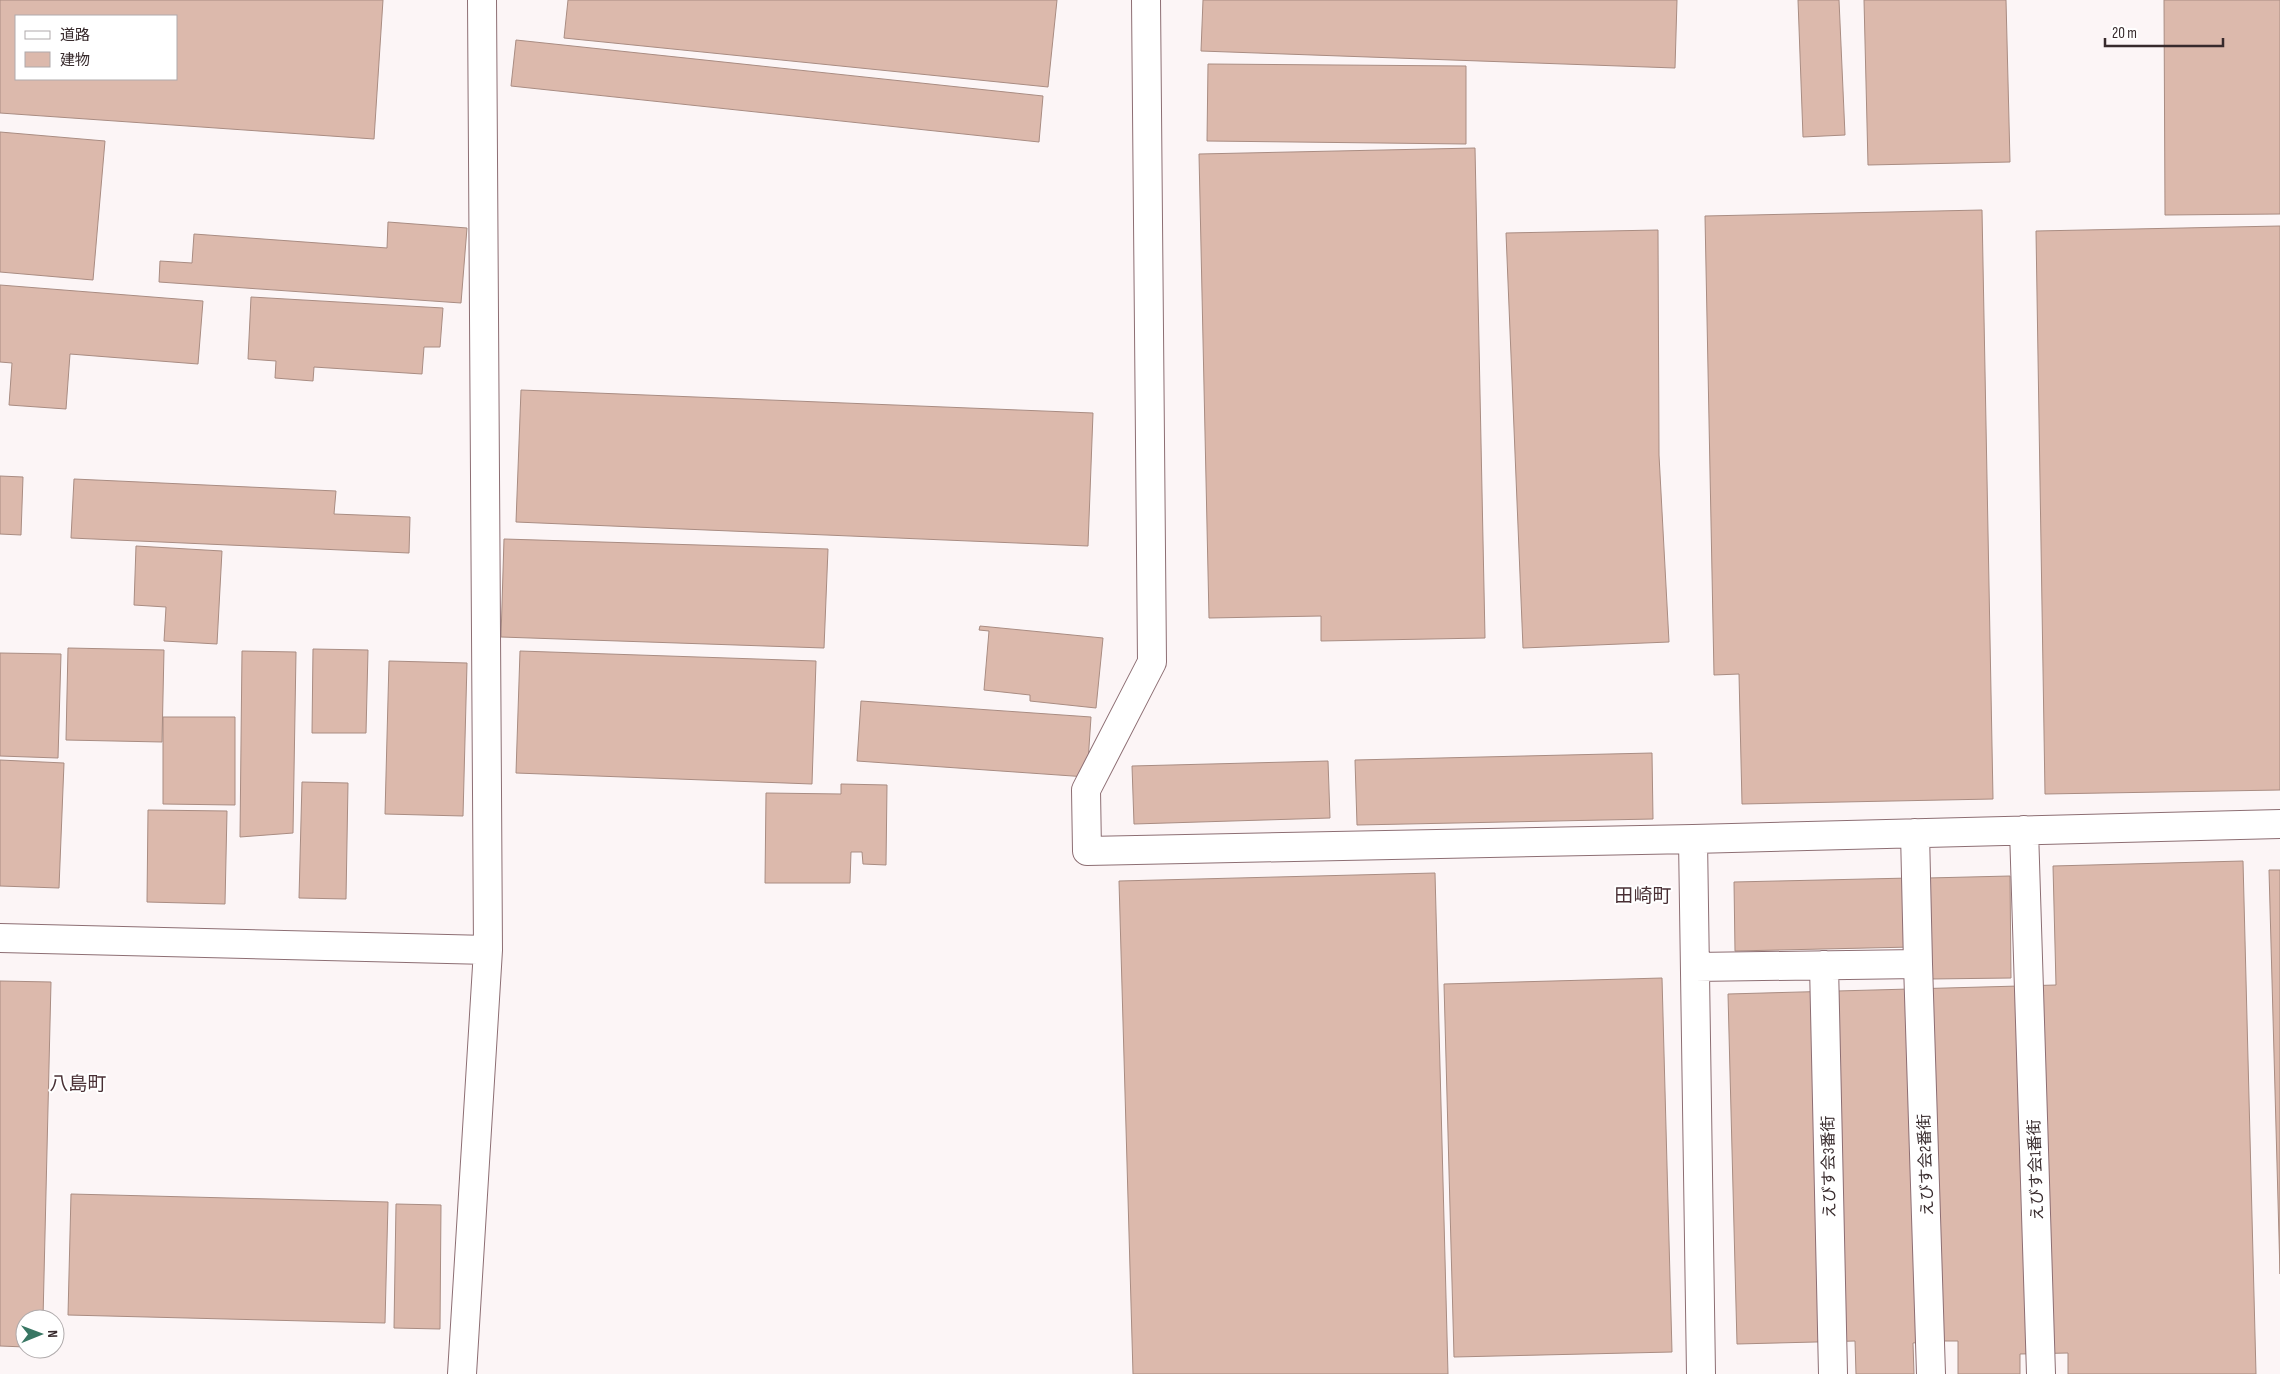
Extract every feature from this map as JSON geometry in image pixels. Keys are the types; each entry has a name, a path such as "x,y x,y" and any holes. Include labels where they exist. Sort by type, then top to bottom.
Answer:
{"street":[{"path":"462,1374 488,950 482,0"},
{"path":"1146,0 1152,662 1086,790 1086,850 1693,839 2280,824"},
{"name":"えびす会1番街","path":"2024,830 2041,1364"},
{"name":"えびす会2番街","path":"1915,833 1931,1374"},
{"path":"1693,839 1701,1374"},
{"path":"0,938 488,950"},
{"path":"1695,967 1824,978 1919,976"},
{"name":"えびす会3番街","path":"1824,978 1833,1374"}],"building":[{"path":"0,0 383,0 374,139 0,113"},
{"path":"568,0 1057,0 1048,87 564,38"},
{"path":"1203,0 1677,0 1675,68 1201,51"},
{"path":"1798,0 1839,0 1845,135 1803,137"},
{"path":"1864,0 2006,0 2010,162 1868,165"},
{"path":"2164,0 2280,0 2280,214 2165,215"},
{"path":"516,40 1043,96 1039,142 511,86"},
{"path":"1208,64 1466,66 1466,144 1207,141"},
{"path":"0,132 105,141 93,280 0,272"},
{"path":"1475,148 1485,638 1321,641 1321,616 1209,618 1199,154"},
{"path":"1982,210 1993,799 1742,804 1739,674 1714,675 1705,216"},
{"path":"388,222 467,228 461,303 159,282 160,261 192,263 194,234 387,248"},
{"path":"2280,226 2280,790 2045,794 2036,231"},
{"path":"1658,230 1659,455 1669,642 1523,648 1506,233"},
{"path":"0,285 203,301 198,364 70,354 66,409 9,405 12,363 0,362"},
{"path":"251,297 443,308 440,347 424,347 422,374 314,367 313,381 275,378 276,361 248,359"},
{"path":"521,390 1093,413 1088,546 516,522"},
{"path":"0,476 23,477 21,535 0,534"},
{"path":"74,479 336,491 334,514 410,517 409,553 71,538"},
{"path":"504,539 828,549 824,648 501,637"},
{"path":"136,546 222,551 217,644 164,641 166,607 134,605"},
{"path":"980,626 1103,638 1096,708 1030,701 1030,695 984,690 989,631 979,630"},
{"path":"68,648 164,650 162,742 66,740"},
{"path":"313,649 368,650 366,733 312,733"},
{"path":"242,651 296,652 293,833 240,837"},
{"path":"520,651 816,661 812,784 516,773"},
{"path":"0,653 61,654 58,758 0,756"},
{"path":"389,661 467,663 463,816 385,814"},
{"path":"861,701 1091,717 1087,777 857,761"},
{"path":"163,717 235,717 235,805 163,804"},
{"path":"1652,753 1653,819 1357,825 1355,760"},
{"path":"0,760 64,763 59,888 0,886"},
{"path":"1328,761 1330,818 1134,824 1132,766"},
{"path":"302,782 348,783 346,899 299,898"},
{"path":"841,784 887,785 886,865 863,864 862,852 851,852 850,883 765,883 766,793 841,794"},
{"path":"148,810 227,811 225,904 147,902"},
{"path":"2243,861 2256,1374 2068,1374 2068,1353 2020,1354 2020,1374 1958,1374 1958,1341 1930,1341 1913,1343 1914,1374 1856,1374 1855,1341 1737,1344 1728,994 2056,985 2053,866"},
{"path":"2269,870 2280,870 2280,1274"},
{"path":"1435,873 1448,1374 1133,1374 1119,881"},
{"path":"2010,876 2011,978 1930,979 1928,878"},
{"path":"1910,878 1912,947 1735,951 1734,882"},
{"path":"1662,978 1672,1352 1454,1357 1444,984"},
{"path":"0,981 51,982 43,1309 15,1309 15,1347 0,1346"},
{"path":"71,1194 388,1202 385,1323 68,1315"},
{"path":"396,1204 441,1205 440,1329 394,1328"}],"district":[{"name":"田崎町","path":"1643,895"},
{"name":"八島町","path":"78,1083"}]}
